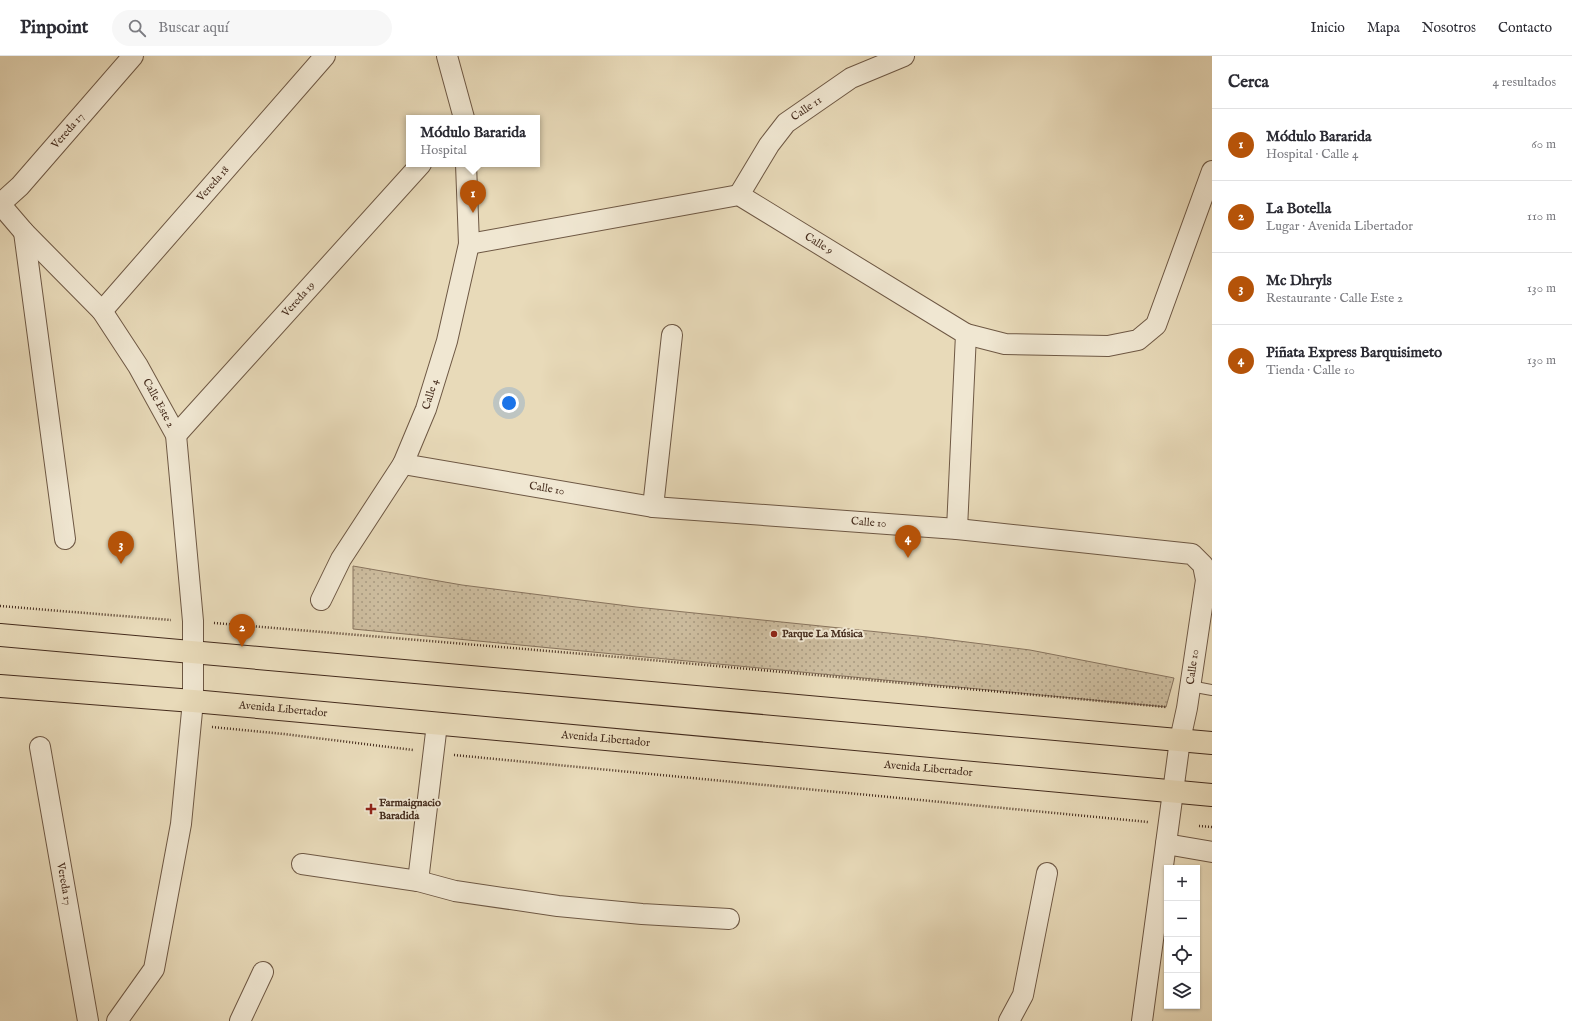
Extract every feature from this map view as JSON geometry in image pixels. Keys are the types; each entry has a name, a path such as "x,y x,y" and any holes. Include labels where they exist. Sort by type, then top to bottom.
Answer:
{"main road":[{"path":"0,635 1212,743"},
{"name":"Avenida Libertador","path":"0,686 193,701 1212,795"}],"street":[{"name":"Vereda 17","path":"0,204 20,186 133,56"},
{"name":"Vereda 18","path":"102,311 325,56"},
{"path":"447,56 463,115"},
{"name":"Calle 11","path":"739,195 769,145 786,123 851,78 904,56"},
{"name":"Vereda 19","path":"176,435 418,167"},
{"name":"Calle 4","path":"321,600 341,559 403,464 431,394 447,341 469,244 466,167"},
{"name":"Calle 9","path":"739,195 966,334 1005,344 1108,346 1138,340 1156,325 1212,171"},
{"path":"469,244 739,195"},
{"name":"Calle Este 2","path":"0,204 24,232 102,311 138,366 176,435 193,622 194,653 191,725 181,824 154,969 117,1021"},
{"path":"24,232 65,539"},
{"path":"956,529 966,334"},
{"path":"653,507 672,335"},
{"name":"Calle 10","path":"403,464 653,507 956,529 1192,554 1203,565 1206,580 1187,708 1180,740 1142,1021"},
{"path":"418,881 437,724"},
{"name":"Vereda 17","path":"40,747 88,1021"},
{"path":"1166,844 1212,852"},
{"path":"302,864 418,881 455,891 558,906 642,914 729,919"},
{"path":"1009,1021 1023,995 1047,873"},
{"path":"240,1021 264,972"}],"lane":[{"path":"1190,686 1212,690"}],"path":[{"path":"0,606 596,655 1187,708"},
{"path":"191,725 284,734 434,753 1212,827"}],"shaded area":[{"path":"353,566 462,585 636,607 927,637 1030,650 1174,678 1166,707 353,629"}],"place":[{"name":"Módulo Bararida","path":"473,213"},
{"name":"Piñata Express Barquisimeto","path":"908,558"},
{"name":"Mc Dhryls","path":"121,564"},
{"name":"Parque La Música","path":"774,634"},
{"name":"La Botella","path":"242,647"},
{"name":"Farmaignacio Baradida","path":"371,809"}]}
